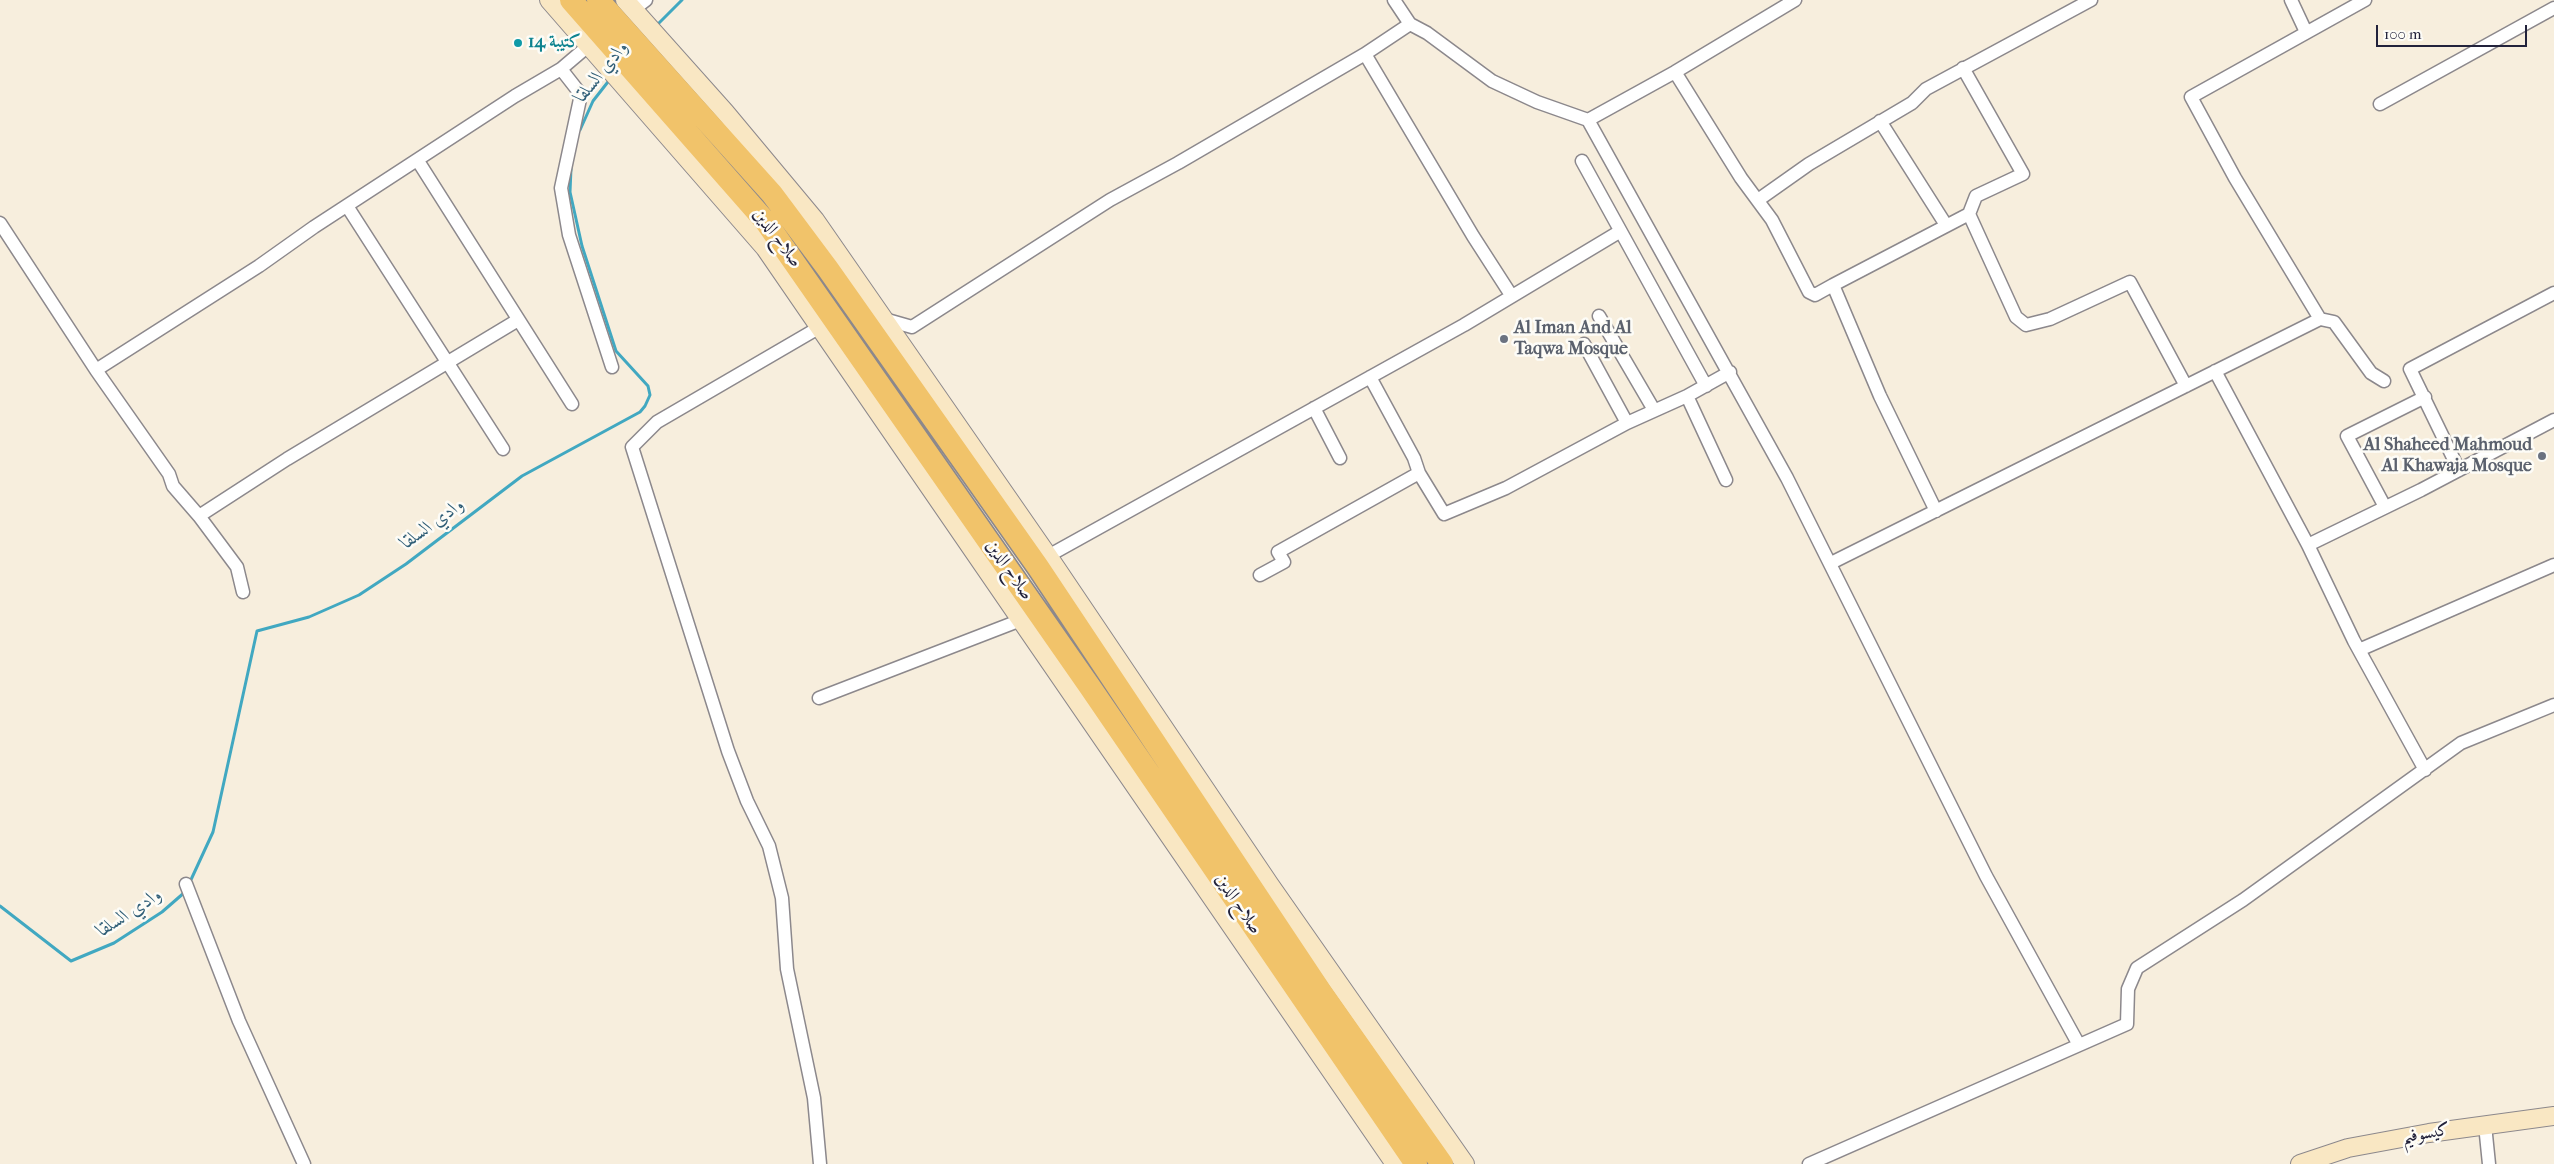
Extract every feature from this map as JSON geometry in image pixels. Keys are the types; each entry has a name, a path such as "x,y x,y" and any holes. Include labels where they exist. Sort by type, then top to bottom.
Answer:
{"highway":[{"name":"صلاح الدين","path":"571,0 615,24 659,54 772,194 828,268 1038,567 1321,992 1342,1038 1416,1164"},
{"name":"صلاح الدين","path":"598,0 615,24 629,80 685,128 766,222 965,506 1216,872 1342,1038 1442,1164"},
{"path":"1216,872 1230,875 1240,870"}],"main road":[{"path":"549,0 615,24"},
{"path":"659,54 775,170 815,220 1048,556 1274,890 1465,1164"},
{"path":"629,80 746,224 820,327 1395,1164"},
{"name":"كيسوفيم","path":"2300,1164 2348,1148 2485,1125 2554,1116"}],"street":[{"path":"1394,0 1410,24 1427,33 1492,81 1537,102 1588,120 1730,372 1831,563 1902,712 1978,859 2078,1044"},
{"path":"1588,120 1675,72 1795,0"},
{"path":"1758,200 1809,164 1912,103 1926,89 2091,0"},
{"path":"2291,0 2306,32"},
{"path":"2320,319 2235,178 2191,97 2365,0"},
{"path":"2380,104 2554,8"},
{"path":"96,370 259,266 346,206 418,161 515,96 561,69 615,24"},
{"path":"912,360 909,337 912,327 1110,200 1178,163 1365,54 1410,24"},
{"path":"1365,54 1473,236 1511,295"},
{"path":"1675,72 1741,178 1772,220 1808,292 1815,295 1969,214 1976,196 2023,174 1962,68"},
{"path":"561,69 579,92 580,99 561,188 569,235 612,367"},
{"path":"1880,121 1946,226"},
{"path":"418,161 572,404"},
{"path":"1582,161 1706,386"},
{"path":"346,206 503,449"},
{"path":"1969,214 2016,318 2021,322 2026,325 2050,318 2130,282 2186,386"},
{"path":"0,222 96,370 169,474 173,486 199,516 237,567 243,592"},
{"path":"1048,556 1471,321 1511,295 1620,232"},
{"path":"1833,285 1880,396 1936,511"},
{"path":"2459,470 2410,369 2554,293"},
{"path":"1599,316 1654,410"},
{"path":"884,319 912,327"},
{"path":"1831,563 2320,319 2334,322 2371,372 2384,381"},
{"path":"199,516 287,459 518,320"},
{"path":"820,327 657,422 632,447 728,751 747,801 769,846 782,898 787,969 814,1098 820,1164"},
{"path":"1584,344 1627,423"},
{"path":"2215,371 2308,545 2359,650 2425,770"},
{"path":"1370,377 1414,458 1419,474 1444,514 1506,488 1627,423 1688,396 1730,372"},
{"path":"1688,396 1726,480"},
{"path":"2385,508 2347,436 2425,397"},
{"path":"1314,408 1340,458"},
{"path":"2308,545 2385,508 2554,420"},
{"path":"1260,574 1284,562 1278,552 1419,474"},
{"path":"2359,650 2554,565"},
{"path":"819,698 1022,620"},
{"path":"1809,1164 2127,1024 2128,988 2137,968 2243,900 2461,743 2554,705"},
{"path":"186,884 239,1021 304,1164"},
{"path":"2485,1125 2489,1164"}],"waterway":[{"name":"وادي السلقا","path":"656,26 682,0"},
{"name":"وادي السلقا","path":"580,130 593,101 611,78"},
{"name":"وادي السلقا","path":"189,884 213,832 257,631 309,617 359,595 406,564 522,476 640,412 645,406 650,395 648,386 616,351 582,246 570,192 571,168"},
{"name":"وادي السلقا","path":"0,906 71,961 114,943 162,912 185,892"}],"place":[{"name":"كتيبة 14","path":"518,43"},
{"name":"Al Iman And Al Taqwa Mosque","path":"1504,339"},
{"name":"Al Shaheed Mahmoud Al Khawaja Mosque","path":"2542,456"}]}
